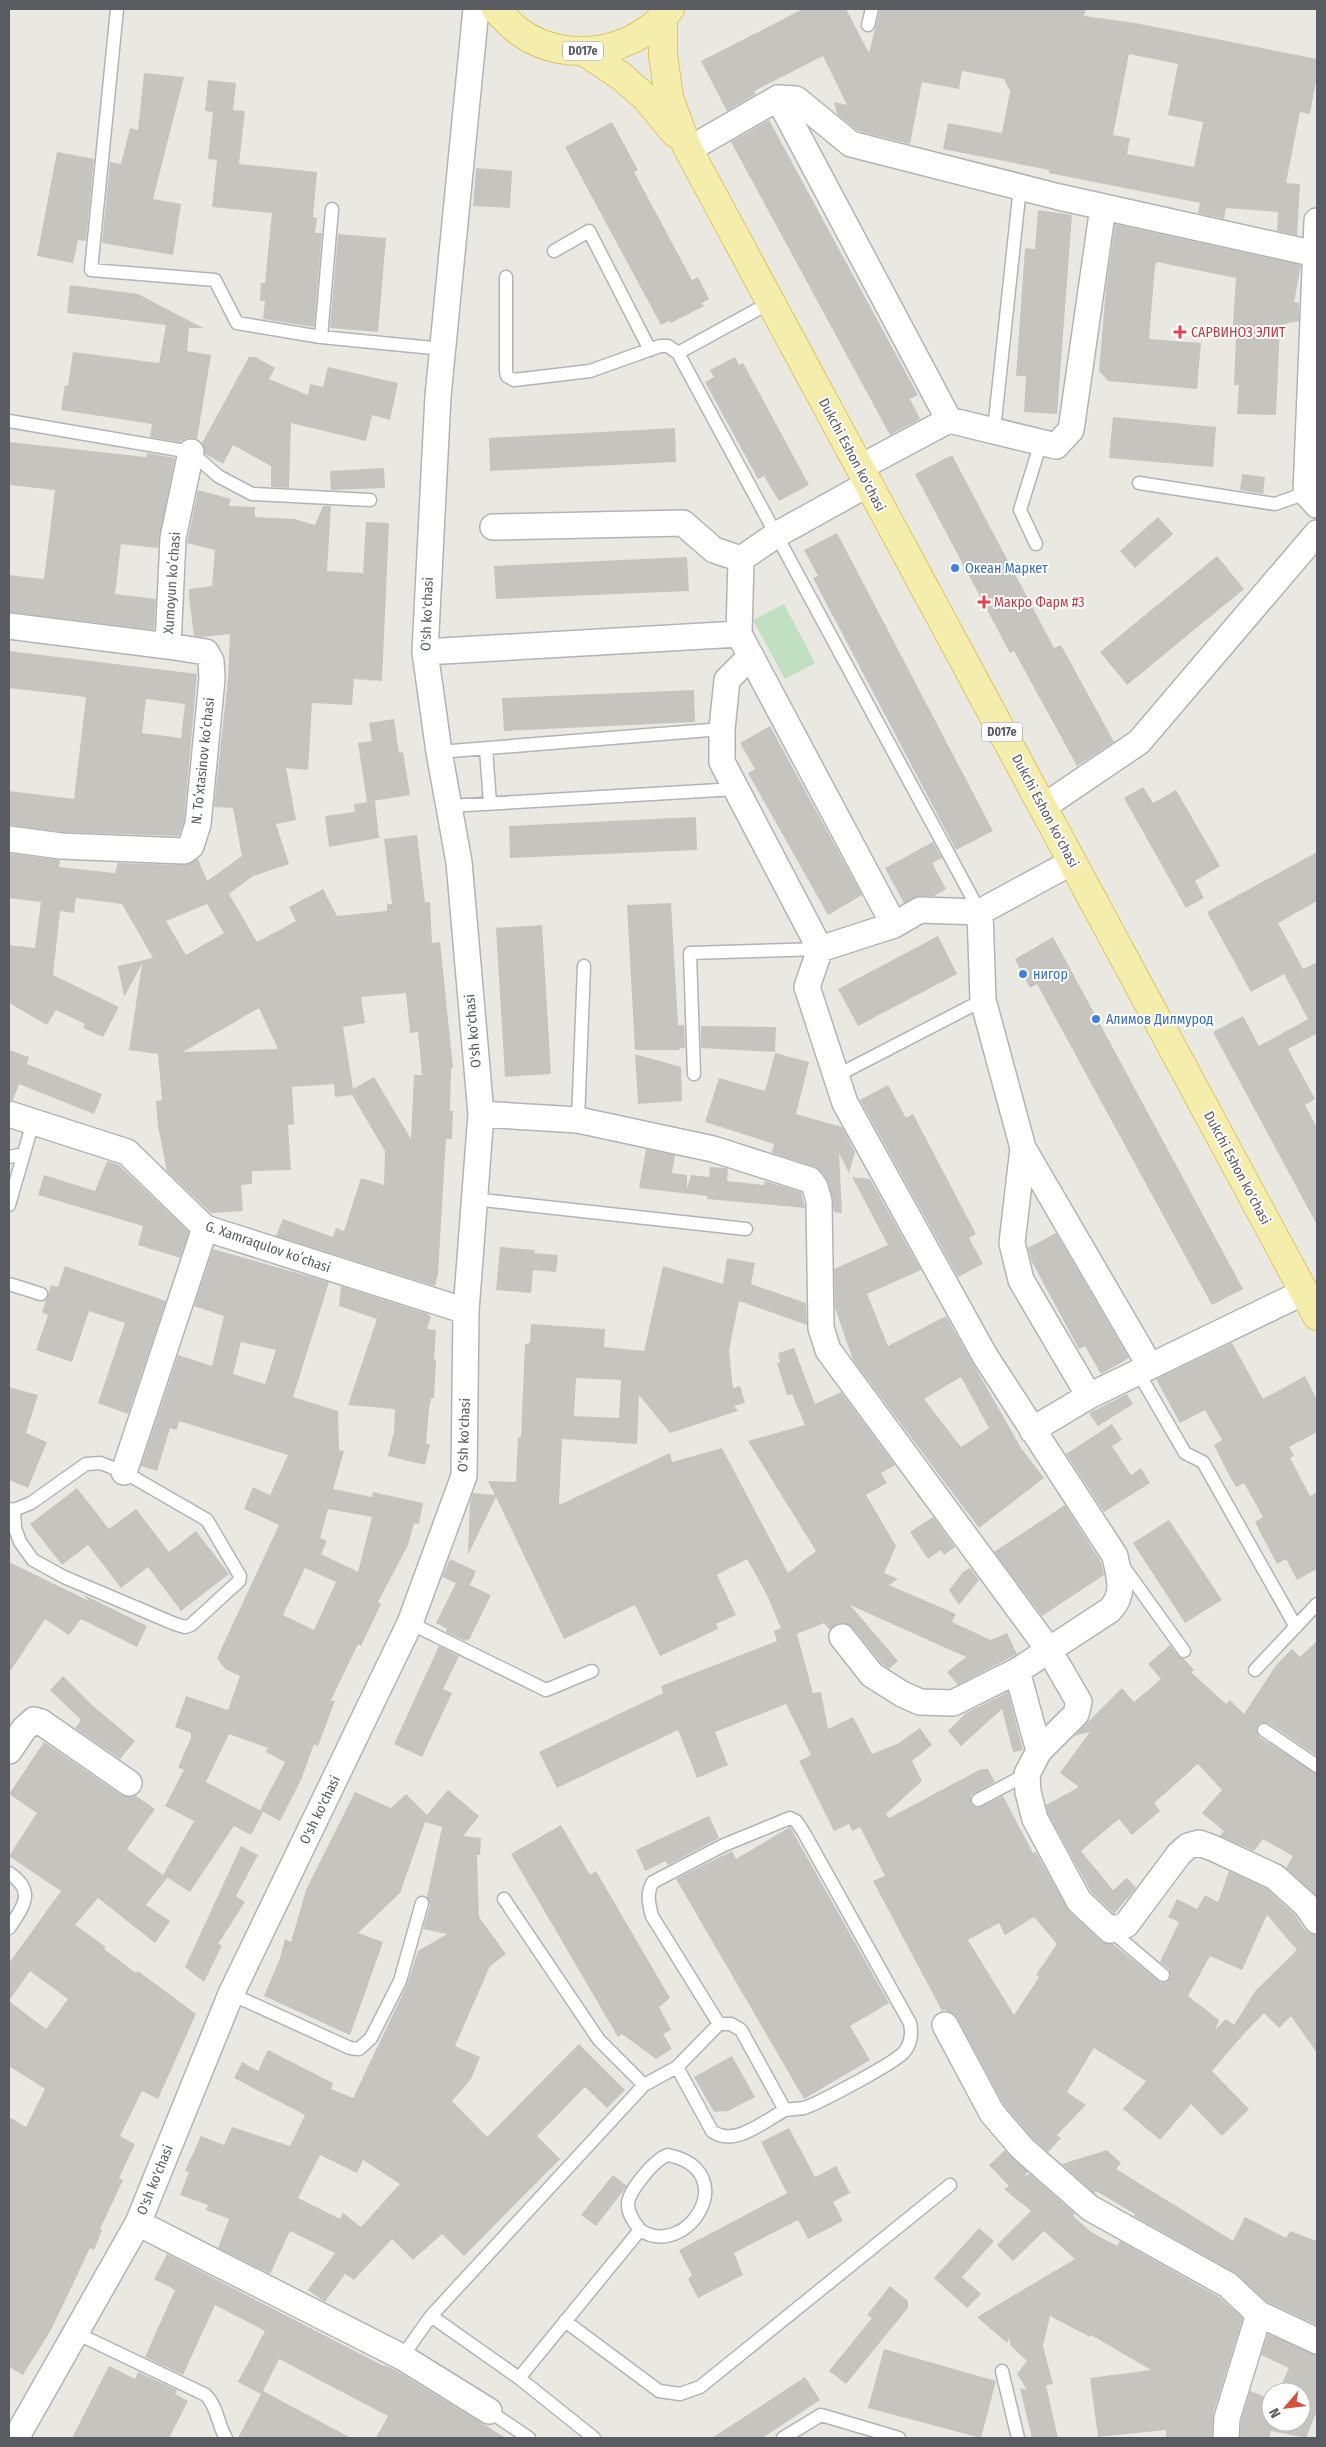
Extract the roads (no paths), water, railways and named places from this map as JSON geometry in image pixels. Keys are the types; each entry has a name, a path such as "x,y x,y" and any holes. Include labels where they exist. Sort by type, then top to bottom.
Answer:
{"main road":[{"name":"D017e","path":"496,9 521,33 552,47 585,52 614,47 641,35 666,13"},
{"name":"D017e","path":"666,13 663,55 669,97 688,148"},
{"name":"D017e","path":"585,52 621,76 646,98 688,148"},
{"name":"Dukchi Eshon ko'chasi","path":"688,148 1317,1316"}],"street":[{"name":"O'sh ko'chasi","path":"18,2438 138,2223 231,1994 410,1623 464,1476 466,1312 481,1114 459,862 438,752 425,652 438,396 476,9"},
{"path":"778,98 949,420"},
{"path":"688,148 778,98 796,99 851,144 1103,207 1316,254"},
{"path":"741,559 949,420 1056,446 1071,430 1103,207"},
{"path":"1311,499 1317,221"},
{"name":"Xumoyun koʻchasi","path":"9,626 168,646 173,538 191,452"},
{"path":"493,527 684,522 714,550 741,559"},
{"path":"1043,807 1139,742 1317,533"},
{"path":"741,559 739,634 894,925"},
{"path":"425,652 739,634"},
{"name":"N. Toʻxtasinov koʻchasi","path":"9,839 61,846 184,851 191,846 198,824 212,679 211,661 206,652 168,646"},
{"path":"751,656 727,680 722,729 722,762 820,949 807,987 845,1103 985,1356 1115,1556 1120,1583 1118,1601 1110,1610 1017,1671 953,1703 920,1702 902,1694 872,1675 842,1637"},
{"path":"820,949 894,925 920,910 980,912 1072,862"},
{"path":"980,912 983,1000 1023,1148 1144,1369"},
{"name":"G. Xamraqulov koʻchasi","path":"9,1114 127,1152 205,1228 466,1312"},
{"path":"481,1114 578,1120 713,1149 810,1180 815,1187 819,1201 821,1328 828,1350 1050,1650 1079,1702 1076,1714 1039,1751 1027,1774 1028,1792 1040,1827 1079,1901 1110,1930 1126,1925 1179,1854 1188,1846 1199,1844 1213,1848 1275,1877 1306,1906 1317,1921"},
{"path":"1023,1148 1012,1243 1014,1261 1021,1280 1089,1396"},
{"path":"124,1472 205,1228"},
{"path":"1032,1430 1089,1396 1304,1292"},
{"path":"1017,1671 1039,1751"},
{"path":"9,1751 24,1729 34,1720 41,1722 129,1783"},
{"path":"945,2025 992,2113 1022,2148 1090,2208 1228,2286 1259,2314 1317,2341"},
{"path":"138,2223 402,2357 489,2410"},
{"path":"1226,2438 1226,2418 1259,2314"}],"lane":[{"path":"118,9 91,270 215,280 237,324 321,337 443,349"},
{"path":"868,24 872,9"},
{"path":"994,430 1020,187"},
{"path":"321,337 332,209"},
{"path":"554,251 589,232 650,350"},
{"path":"506,277 506,371 510,378 590,372 650,350 668,346 678,353 980,912"},
{"path":"678,353 771,302"},
{"path":"9,421 191,452 218,476 252,494 370,500"},
{"path":"1036,544 1020,510 1041,442"},
{"path":"1140,483 1274,504 1311,499"},
{"path":"438,752 722,729"},
{"path":"486,748 490,803"},
{"path":"448,806 736,789"},
{"path":"694,1074 690,953 820,949"},
{"path":"578,1120 584,966"},
{"path":"836,1076 983,1000"},
{"path":"9,1204 33,1122"},
{"path":"9,1157 24,1154"},
{"path":"474,1199 746,1229"},
{"path":"9,1284 41,1294"},
{"path":"1144,1369 1185,1453 1203,1462 1296,1627"},
{"path":"100,1463 124,1472 207,1520 240,1576 235,1586 192,1624 185,1627 64,1577 33,1560 20,1542 15,1528 12,1509 31,1503 86,1464 100,1463"},
{"path":"1115,1556 1184,1651"},
{"path":"1255,1670 1317,1604"},
{"path":"410,1623 546,1690 592,1671"},
{"path":"1264,1730 1317,1766"},
{"path":"978,1800 1027,1774"},
{"path":"677,2067 712,2131 718,2135 737,2137 785,2110 804,2108 885,2066 905,2051 911,2042 912,2030 910,2023 796,1821 782,1820 724,1845 653,1882 649,1889 652,1916 719,2024"},
{"path":"9,1873 20,1880 26,1893 23,1908 9,1928"},
{"path":"504,1900 599,2040 644,2085"},
{"path":"231,1994 350,2048 359,2049 371,2038 400,1981 422,1903"},
{"path":"1110,1930 1162,1976"},
{"path":"402,2357 431,2316 644,2085 677,2067 719,2024 731,2024 741,2030 785,2110"},
{"path":"668,2155 683,2158 692,2164 705,2187 704,2204 700,2214 687,2225 664,2236 649,2236 640,2230 628,2208 628,2199 649,2170 662,2157 668,2155"},
{"path":"564,2321 659,2391 680,2394 700,2386 950,2185"},
{"path":"518,2378 640,2230"},
{"path":"431,2316 518,2378 594,2438"},
{"path":"76,2333 206,2395 214,2404 220,2428 226,2438"},
{"path":"1002,2371 1018,2438"},
{"path":"489,2410 529,2438"},
{"path":"784,2438 821,2415 899,2438"}],"place":[{"name":"САРВИНОЗ ЭЛИТ","path":"1180,332"},
{"name":"Океан Маркет","path":"955,568"},
{"name":"Макро Фарм #3","path":"984,602"},
{"name":"нигор","path":"1023,974"},
{"name":"Алимов Дилмурод","path":"1096,1019"}]}
